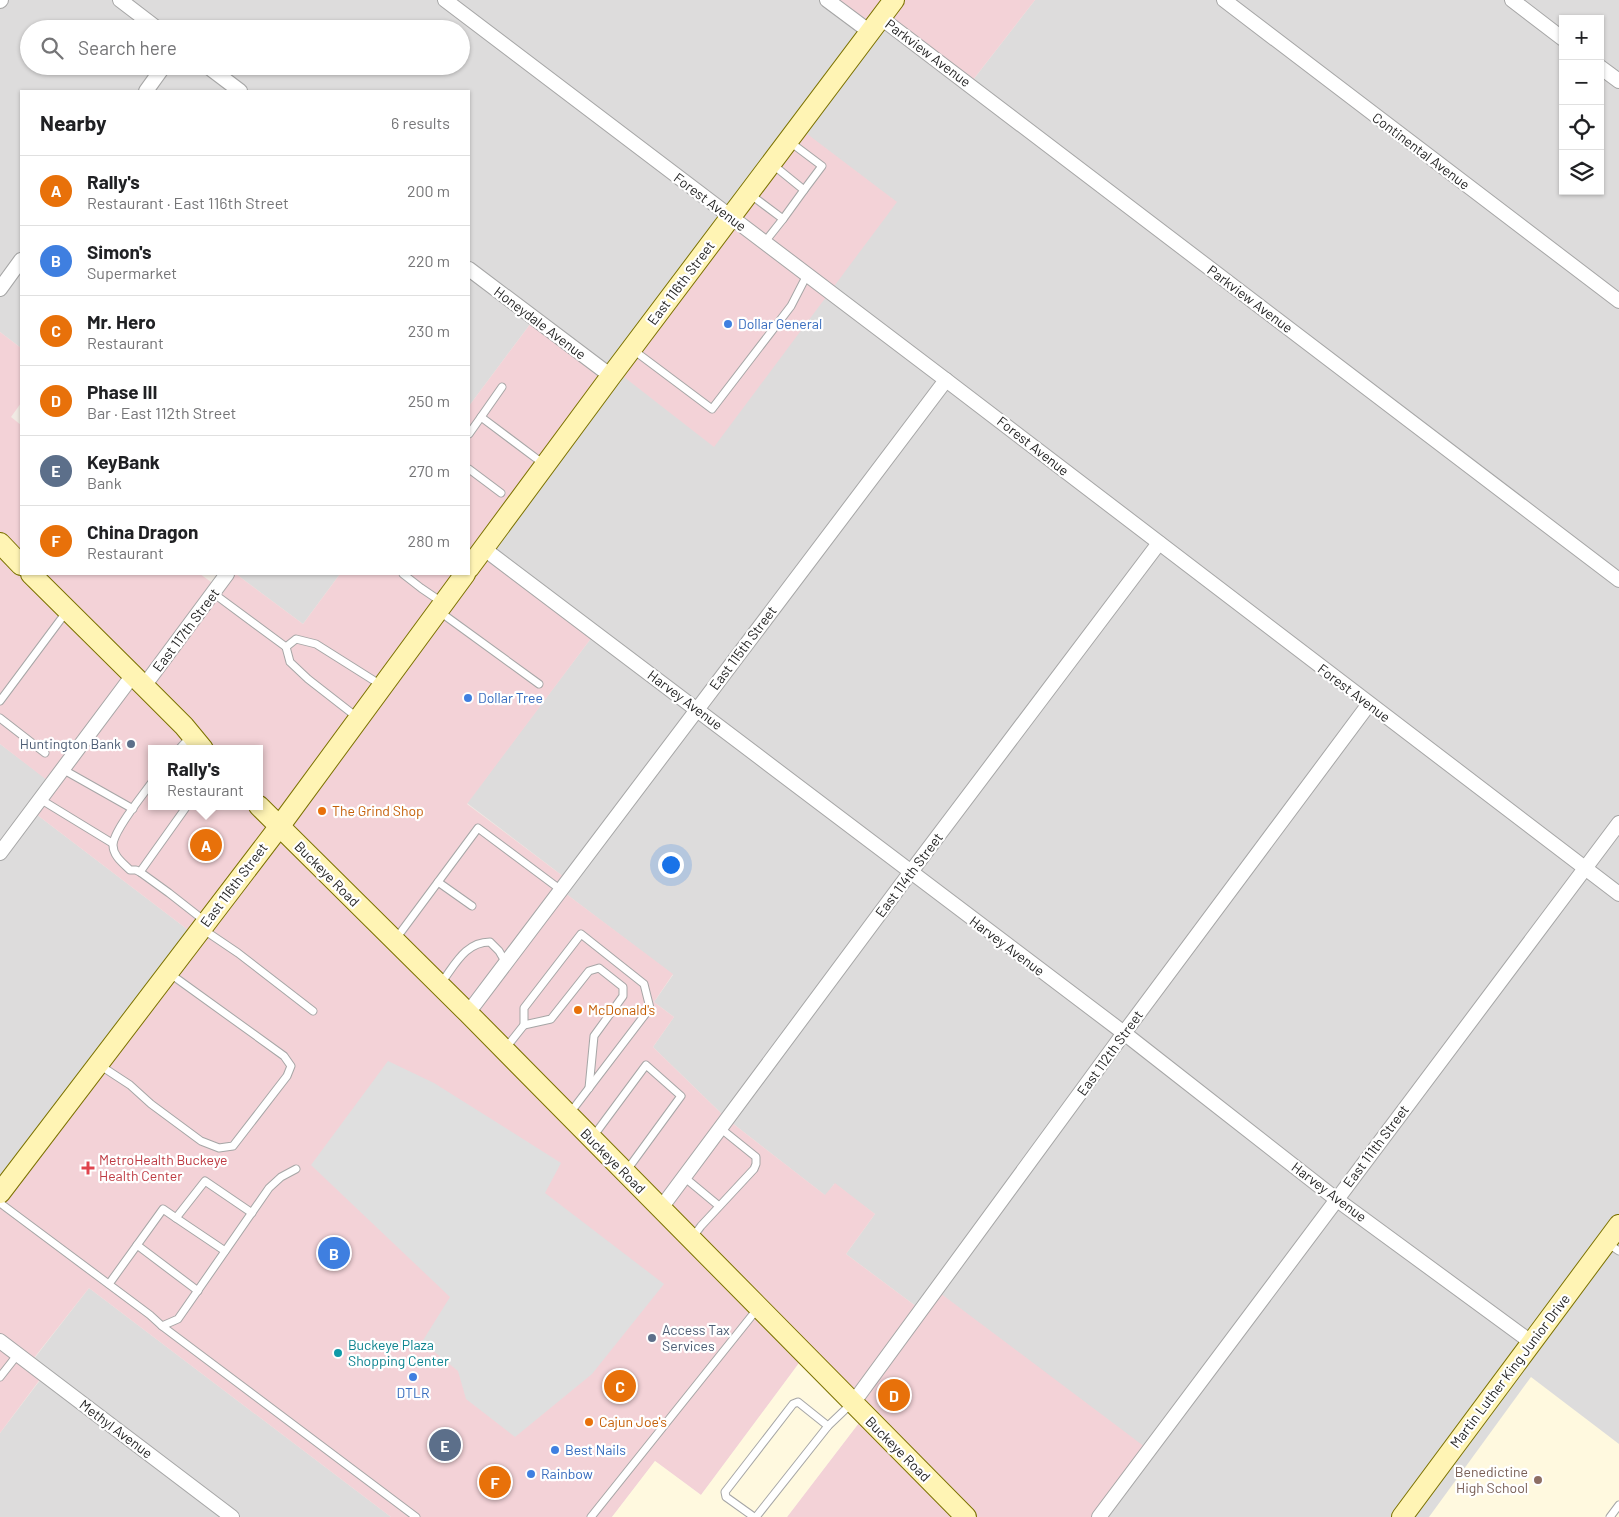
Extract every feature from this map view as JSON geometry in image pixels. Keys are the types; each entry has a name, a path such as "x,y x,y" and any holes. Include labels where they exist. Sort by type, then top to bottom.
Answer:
{"street":[{"path":"120,0 146,20"},
{"name":"Forest Avenue","path":"445,0 1619,894"},
{"name":"Parkview Avenue","path":"827,0 875,25 1619,580"},
{"name":"East 116th Street","path":"470,567 894,0"},
{"name":"Continental Avenue","path":"1224,0 1619,301"},
{"path":"1512,0 1559,36"},
{"path":"1604,70 1619,81"},
{"path":"147,90 158,75"},
{"path":"219,75 239,90"},
{"path":"0,289 20,261"},
{"name":"Honeydale Avenue","path":"470,270 611,376"},
{"name":"East 115th Street","path":"468,1013 946,380"},
{"path":"0,543 20,561"},
{"name":"East 114th Street","path":"660,1208 910,872 1159,543"},
{"name":"Harvey Avenue","path":"483,548 1124,1033 1336,1199 1531,1342"},
{"path":"34,575 184,726 191,745"},
{"name":"East 117th Street","path":"0,853 40,799 227,575"},
{"name":"East 116th Street","path":"0,1193 279,827 464,575"},
{"name":"East 112th Street","path":"853,1403 1124,1033 1369,704"},
{"name":"Buckeye Road","path":"263,810 468,1013 961,1515"},
{"name":"East 111th Street","path":"1099,1517 1619,823"},
{"name":"Martin Luther King Junior Drive","path":"1402,1517 1531,1342 1613,1247 1619,1225"},
{"name":"Methyl Avenue","path":"0,1341 232,1517"}],"lane":[{"path":"764,243 822,166 788,141"},
{"path":"771,164 804,190"},
{"path":"749,193 782,219"},
{"path":"632,348 712,409 791,306 807,275"},
{"path":"470,433 502,387"},
{"path":"481,417 545,465"},
{"path":"470,470 501,493"},
{"path":"404,575 539,684"},
{"path":"213,593 286,647 290,662 308,679 359,718"},
{"path":"0,701 67,610"},
{"path":"286,647 296,638 316,644 382,686"},
{"path":"0,718 45,753"},
{"path":"64,770 133,809"},
{"path":"112,843 121,824 148,788"},
{"path":"40,799 112,843 118,858 130,870 140,872 169,893 238,953 313,1011"},
{"path":"140,872 183,810"},
{"path":"394,941 478,828 561,890"},
{"path":"438,882 472,906"},
{"path":"504,1050 524,1025 524,1008 581,934 644,984 650,1008 568,1115"},
{"path":"439,985 468,948 479,942 490,942 499,951 506,963"},
{"path":"524,1025 551,1019 589,970 598,968 623,987 623,996 594,1036 588,1088"},
{"path":"98,1064 130,1085 151,1104 201,1141 219,1148 233,1146 264,1107 287,1076 291,1066 284,1056 168,972"},
{"path":"592,1139 646,1065 681,1096 625,1173"},
{"path":"691,1240 719,1206 754,1169 756,1164 756,1157 720,1128"},
{"path":"162,1326 178,1319 277,1180 296,1169"},
{"path":"684,1177 719,1206"},
{"path":"176,1218 205,1181 252,1213"},
{"path":"0,1203 416,1517"},
{"path":"109,1284 163,1209 225,1251"},
{"path":"137,1245 198,1291"},
{"path":"591,1517 758,1307"},
{"path":"0,1377 18,1354"},
{"path":"828,1426 798,1402 792,1404 725,1492 726,1497 755,1517 828,1426 853,1403"},
{"path":"1610,1517 1619,1505"}],"shaded area":[{"path":"0,0 827,0 881,18 969,85 1035,0 1619,0 1619,1517 1099,1517 921,1310 846,1254 875,1214 834,1184 826,1196 727,1119 653,1047 674,1017 654,1002 673,975 561,890 568,880 467,803 595,633 483,548 534,319 470,405 470,90 20,90 20,347 0,332"},
{"path":"827,0 1035,0 969,85 881,18 870,32"},
{"path":"798,127 897,202 714,447 615,370"},
{"path":"534,319 611,376 483,548 595,633 467,804 568,880 561,890 673,974 654,1002 674,1017 653,1047 727,1119 825,1195 835,1183 875,1214 846,1254 921,1310 936,1290 1149,1450 1099,1517 787,1517 865,1415 805,1355 701,1495 655,1461 612,1517 391,1517 89,1288 30,1363 44,1374 0,1433 0,1193 196,936 32,811 52,784 0,744 0,332 20,347 20,404 11,417 20,424 20,575 201,575 218,587 226,575 237,575 303,624 339,575 470,575 470,405"},
{"path":"237,575 339,575 303,624"},
{"path":"0,744 53,784 32,811 196,936 0,1193"},
{"path":"388,1061 434,1083 561,1163 545,1193 664,1284 592,1374 515,1437 466,1399 458,1371 422,1342 450,1297 311,1165"},
{"path":"89,1288 391,1517 0,1517 0,1433 44,1375 30,1364"},
{"path":"805,1355 865,1415 787,1517 612,1517 655,1461 701,1495"},
{"name":"Benedictine High School","path":"1531,1377 1619,1444 1619,1517 1429,1517"}],"place":[{"name":"Dollar General","path":"728,324"},
{"name":"Dollar Tree","path":"468,698"},
{"name":"Huntington Bank","path":"131,744"},
{"name":"The Grind Shop","path":"322,811"},
{"name":"Rally's","path":"206,845"},
{"name":"McDonald's","path":"578,1010"},
{"name":"MetroHealth Buckeye Health Center","path":"88,1168"},
{"name":"Simon's","path":"334,1253"},
{"name":"Access Tax Services","path":"652,1338"},
{"name":"Buckeye Plaza Shopping Center","path":"338,1353"},
{"name":"DTLR","path":"413,1377"},
{"name":"Mr. Hero","path":"620,1386"},
{"name":"Phase III","path":"894,1395"},
{"name":"Cajun Joe's","path":"589,1422"},
{"name":"KeyBank","path":"445,1445"},
{"name":"Best Nails","path":"555,1450"},
{"name":"Rainbow","path":"531,1474"},
{"name":"Benedictine High School","path":"1538,1480"},
{"name":"China Dragon","path":"495,1482"}]}
